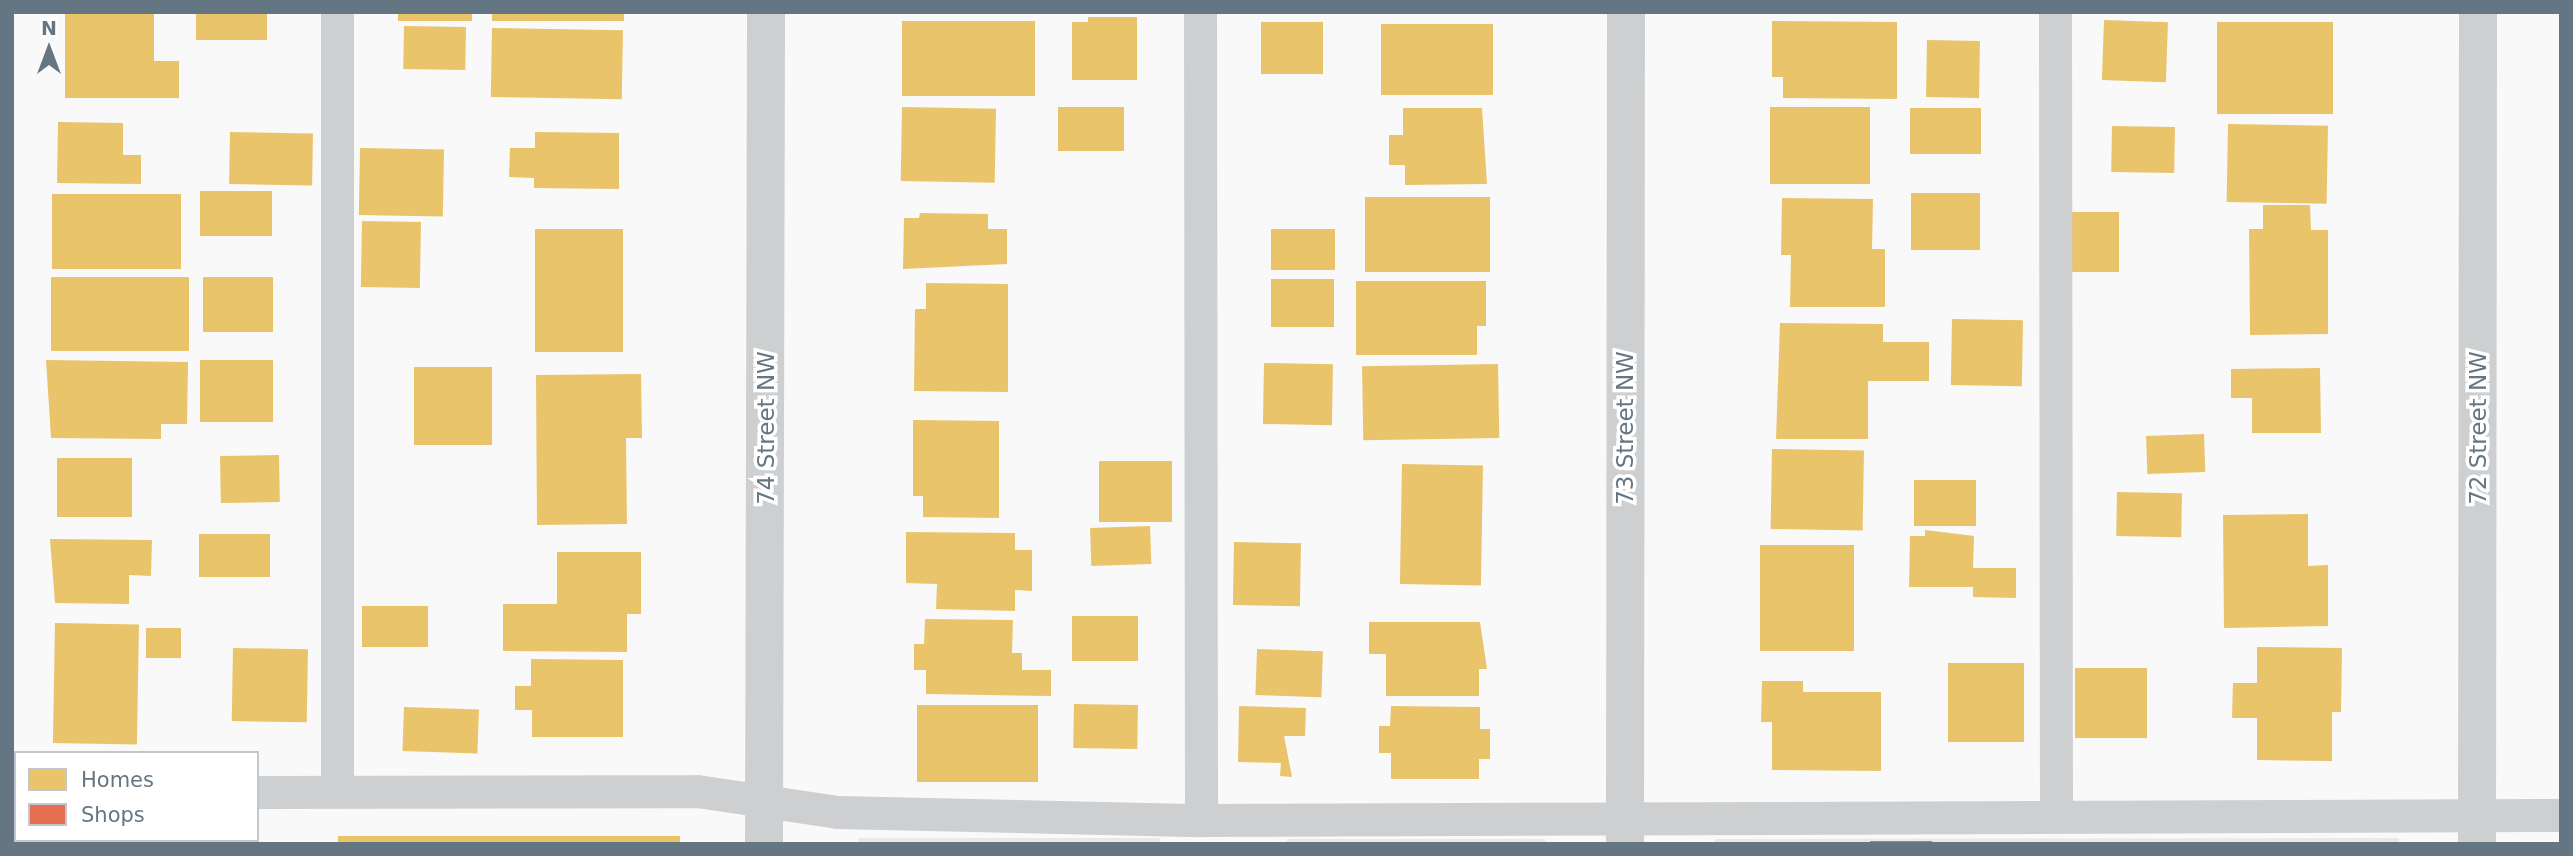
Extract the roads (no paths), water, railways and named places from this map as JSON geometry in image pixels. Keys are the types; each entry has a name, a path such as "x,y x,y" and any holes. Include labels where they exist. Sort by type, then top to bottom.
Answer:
{"street":[{"name":"74 Street NW","path":"764,844 766,12"},
{"name":"73 Street NW","path":"1625,830 1626,12"},
{"name":"72 Street NW","path":"2477,829 2478,12"}],"lane":[{"path":"337,12 337,790"},
{"path":"1200,12 1201,820"},
{"path":"2055,12 2056,815"},
{"path":"259,792 697,792 837,812 1625,830 2056,815 2477,829 2561,815"}]}
